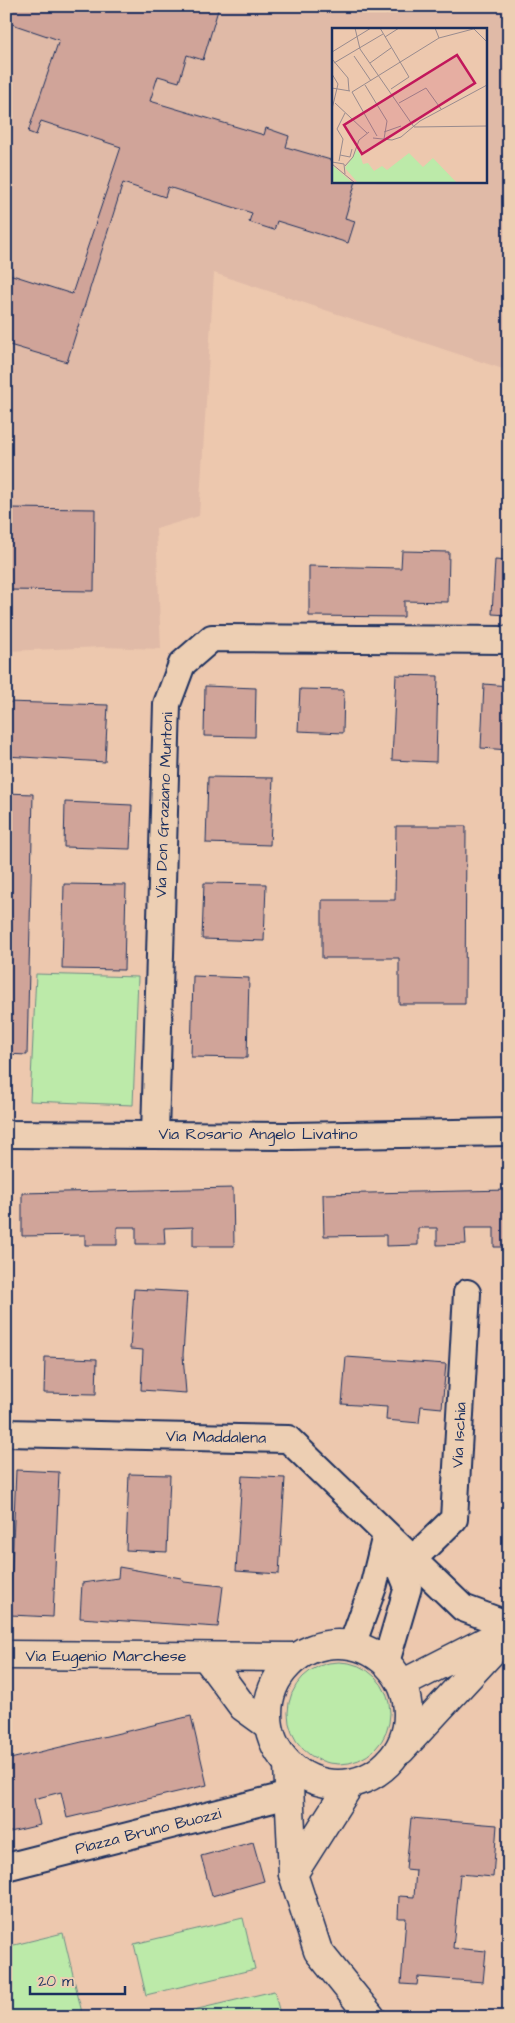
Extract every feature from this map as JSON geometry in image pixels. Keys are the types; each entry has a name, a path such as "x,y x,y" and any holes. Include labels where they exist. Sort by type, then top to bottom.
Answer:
{"street":[{"name":"Via Don Graziano Muntoni","path":"155,1134 167,704 182,664 212,638 509,640"},
{"name":"Via Rosario Angelo Livatino","path":"6,1134 292,1136 509,1132"},
{"name":"Via Ischia","path":"412,1560 454,1519 467,1293"},
{"name":"Via Maddalena","path":"6,1432 288,1439 462,1608 509,1625"},
{"name":"Via Maddalena","path":"386,1535 408,1586 386,1662"},
{"path":"352,1645 374,1584 386,1535"},
{"path":"402,1684 509,1631"},
{"path":"394,1758 403,1741 408,1722 408,1702 402,1684 386,1662 370,1651 352,1645 333,1644 314,1648 297,1657 283,1670 273,1687 268,1706 268,1725 275,1746 288,1764 306,1778 328,1785 350,1784 366,1779 381,1770 394,1758 509,1631"},
{"name":"Via Eugenio Marchese","path":"6,1655 297,1657"},
{"path":"206,1657 243,1707 268,1725"},
{"path":"288,1764 293,1874 318,1951 372,2017"},
{"path":"293,1874 350,1784"},
{"name":"Piazza Bruno Buozzi","path":"6,1867 289,1795"}],"shaded area":[{"path":"6,6 509,6 509,371 214,273 199,516 156,529 161,649 102,647 6,651"}],"green space":[{"path":"36,974 138,977 133,1105 30,1101"},
{"path":"339,1662 359,1666 375,1677 386,1693 390,1713 386,1733 375,1749 359,1760 339,1764 319,1760 303,1749 292,1733 288,1713 292,1693 303,1677 319,1666"},
{"path":"243,1918 255,1969 146,1995 134,1944"},
{"path":"63,1933 83,2017 6,2017 6,1947"},
{"path":"274,1991 281,2017 164,2017"}],"building":[{"path":"6,6 213,6 218,10 203,60 187,55 179,82 158,76 150,101 264,135 266,128 289,136 286,147 332,160 332,182 356,182 345,218 355,221 348,243 277,221 274,230 249,222 252,213 168,187 165,197 123,183 67,362 6,344 6,273 72,294 121,147 41,121 36,135 28,132 59,40 6,22"},
{"path":"364,6 389,6 387,14"},
{"path":"6,508 95,509 94,591 6,590"},
{"path":"402,551 449,552 448,602 404,601 404,617 309,616 309,566 401,568"},
{"path":"495,560 509,561 509,615 492,614"},
{"path":"396,675 438,676 436,762 392,760"},
{"path":"484,684 509,686 509,750 481,748"},
{"path":"205,686 256,688 255,737 204,736"},
{"path":"300,689 344,690 343,733 298,731"},
{"path":"6,702 108,705 105,762 6,756"},
{"path":"208,777 273,778 270,845 206,843"},
{"path":"6,793 33,794 27,1055 6,1054"},
{"path":"65,802 132,805 130,849 64,847"},
{"path":"396,826 466,826 465,1004 399,1004 399,958 322,958 322,900 395,900"},
{"path":"204,883 266,884 264,941 202,939"},
{"path":"64,884 126,885 124,970 62,969"},
{"path":"193,976 249,978 247,1058 191,1057"},
{"path":"233,1188 234,1246 193,1246 193,1227 164,1228 165,1244 136,1244 136,1227 117,1227 117,1245 85,1245 85,1235 22,1236 22,1193"},
{"path":"509,1190 509,1247 494,1247 494,1228 465,1228 466,1244 437,1245 437,1228 418,1228 418,1245 386,1246 386,1235 324,1236 323,1194"},
{"path":"503,1280 509,1280 509,1491 505,1491"},
{"path":"134,1289 187,1292 183,1355 186,1393 141,1390 143,1350 130,1349"},
{"path":"45,1357 97,1359 96,1394 44,1393"},
{"path":"346,1357 446,1364 442,1408 421,1406 419,1423 386,1420 387,1407 342,1404"},
{"path":"16,1470 59,1472 53,1617 10,1615"},
{"path":"129,1474 170,1475 167,1552 126,1550"},
{"path":"242,1476 285,1478 279,1574 236,1571"},
{"path":"119,1567 181,1578 184,1582 223,1586 218,1627 80,1618 82,1583 118,1578"},
{"path":"191,1716 207,1785 67,1818 61,1792 34,1799 40,1825 6,1833 6,1760"},
{"path":"411,1818 497,1825 493,1877 460,1874 453,1948 486,1951 483,1982 418,1977 417,1985 401,1984 406,1918 398,1918 399,1896 414,1897 416,1870 406,1869"},
{"path":"253,1842 264,1881 212,1896 201,1856"}]}
